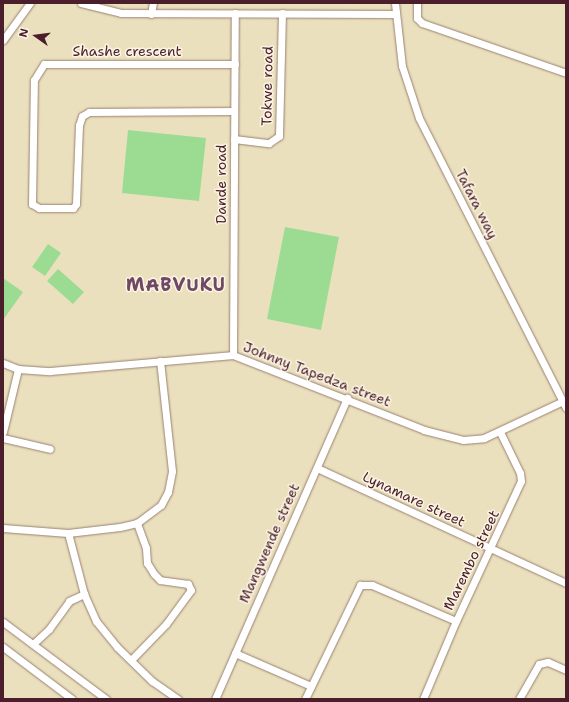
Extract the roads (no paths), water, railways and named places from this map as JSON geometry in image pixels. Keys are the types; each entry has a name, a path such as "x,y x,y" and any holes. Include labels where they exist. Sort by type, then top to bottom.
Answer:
{"street":[{"path":"3,40 30,3"},
{"path":"81,3 110,12 151,14 395,14"},
{"path":"151,14 153,3"},
{"name":"Tafara way","path":"395,3 395,14 402,66 419,118 564,404"},
{"path":"417,3 417,18 422,23 566,72"},
{"name":"Dande road","path":"233,355 235,13"},
{"name":"Tokwe road","path":"234,139 269,143 279,136 282,13"},
{"name":"Shashe crescent","path":"234,110 89,112 82,116 79,125 76,204 73,208 39,208 32,204 34,80 44,64 235,64"},
{"name":"Johnny Tapedza street","path":"3,363 18,369 76,369 233,355 442,436 477,440 500,432 564,404"},
{"path":"3,528 68,533 137,523 161,504 170,482 172,462 160,362"},
{"path":"3,432 7,398 18,369"},
{"name":"Mangwende street","path":"215,699 347,398"},
{"name":"Marembo street","path":"423,699 456,621 489,548 506,518 522,478 500,432"},
{"path":"3,438 50,449"},
{"name":"Lynamare street","path":"317,468 566,584"},
{"path":"131,660 166,624 192,590 188,584 160,580 154,574 147,563 144,542 137,523"},
{"path":"68,533 84,594 96,621 131,660 160,688 178,699"},
{"path":"305,699 360,586 372,586 456,621"},
{"path":"33,644 49,629 70,601 84,594"},
{"path":"3,622 106,699"},
{"path":"3,647 72,699"},
{"path":"235,653 311,686"},
{"path":"519,699 539,664 548,662 566,670"}],"district":[{"name":"MABVUKU","path":"176,285"}]}
